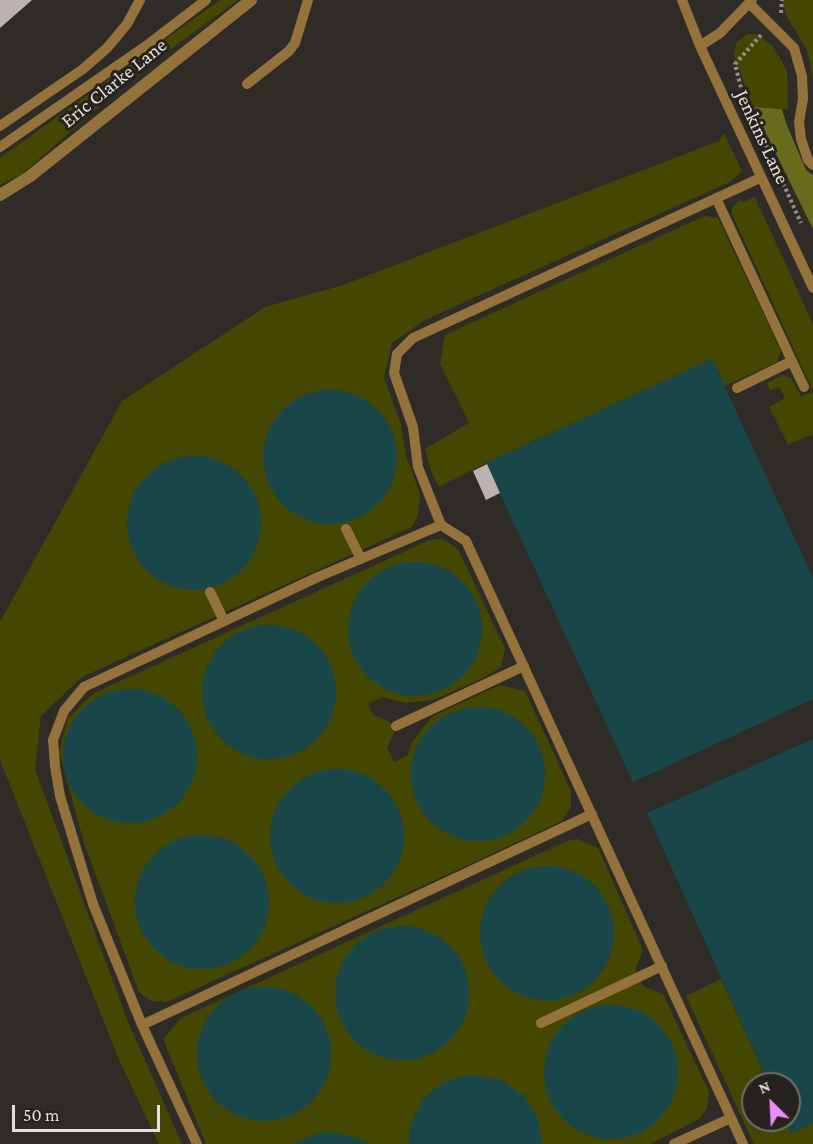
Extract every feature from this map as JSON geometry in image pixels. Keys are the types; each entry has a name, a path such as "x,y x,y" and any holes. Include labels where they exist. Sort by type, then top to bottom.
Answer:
{"street":[{"name":"Eric Clarke Lane","path":"0,195 29,177 251,0"}],"lane":[{"path":"0,126 83,69 107,48 127,24 140,0"},
{"path":"247,84 289,51 295,43 308,0"},
{"name":"Jenkins Lane","path":"682,0 700,46 760,178 813,288"},
{"path":"0,147 150,43 202,1"},
{"path":"700,46 720,33 751,2 779,31 794,48 808,99 799,122 801,139 808,160 813,165"},
{"path":"743,1144 466,541 441,525 418,467 413,427 394,374 397,354 413,338 760,178"},
{"path":"716,198 804,387"},
{"path":"737,388 792,361"},
{"path":"197,1144 142,1025 93,904 60,796 55,766 53,740 64,711 84,687 224,621 441,525"},
{"path":"346,528 361,559"},
{"path":"210,592 224,621"},
{"path":"396,726 524,666"},
{"path":"142,1025 592,814"},
{"path":"541,1023 662,966"},
{"path":"674,1144 731,1118"}],"path":[{"path":"782,0 780,12 786,22 771,42 760,35 735,64 742,92 803,227"}],"shaded area":[{"path":"220,0 238,0 134,76 22,174 0,185 0,158"},
{"path":"784,0 813,0 813,80 807,50 787,17"},
{"path":"747,34 756,34 773,46 787,71 788,109 753,107 734,55 736,43"},
{"path":"753,107 782,109 806,170 813,175 813,229"},
{"path":"724,133 742,171 730,182 425,320 392,343 384,378 401,424 406,456 420,494 418,515 412,527 82,677 41,716 35,769 126,1017 182,1144 159,1144 120,1062 0,760 0,622 122,401 265,307 343,285 719,141"},
{"path":"755,197 813,324 813,391 732,214 732,208 740,200 743,202"},
{"path":"704,216 718,218 781,351 777,362 725,386 712,359 439,487 431,471 425,449 469,423 440,364 445,335"},
{"path":"783,375 791,378 801,396 813,392 813,434 788,445 769,407 785,398 779,387 770,391 767,383"},
{"path":"432,539 443,539 458,549 505,649 501,667 483,678 433,700 405,703 383,697 368,704 373,715 390,722 395,731 387,747 394,762 408,755 412,742 433,716 500,685 525,691 571,791 571,807 562,821 466,866 167,1002 151,1001 139,992 84,843 59,752 68,718 94,693"},
{"path":"578,839 598,848 643,950 635,970 643,986 663,994 709,1092 707,1108 699,1119 650,1144 206,1144 163,1039 181,1018 567,841"},
{"path":"721,979 764,1072 741,1072 741,1116 686,996"},
{"path":"813,1123 813,1144 754,1144 748,1132 801,1132 801,1128"}],"water":[{"path":"712,359 813,578 813,699 633,782 486,463"},
{"path":"330,390 356,395 377,410 392,431 397,457 392,483 377,504 356,519 330,524 304,519 283,504 268,483 263,457 268,431 283,410 304,395"},
{"path":"194,456 220,461 241,476 256,497 261,523 256,549 241,570 220,585 194,590 168,585 147,570 132,549 127,523 132,497 147,476 168,461"},
{"path":"415,562 441,567 462,582 477,603 482,629 477,655 462,676 441,691 415,696 389,691 368,676 353,655 348,629 353,603 368,582 389,567"},
{"path":"269,625 295,630 316,645 331,666 336,692 331,718 316,739 295,754 269,759 243,754 222,739 207,718 202,692 207,666 222,645 243,630"},
{"path":"130,689 156,694 177,709 192,730 197,756 192,782 177,803 156,818 130,823 104,818 83,803 68,782 63,756 68,730 83,709 104,694"},
{"path":"478,707 504,712 525,727 540,748 545,774 540,800 525,821 504,836 478,841 452,836 431,821 416,800 411,774 416,748 431,727 452,712"},
{"path":"813,739 813,1123 801,1128 801,1072 764,1072 647,813"},
{"path":"337,769 363,774 384,789 399,810 404,836 399,862 384,883 363,898 337,903 311,898 290,883 275,862 270,836 275,810 290,789 311,774"},
{"path":"202,835 228,840 249,855 264,876 269,902 264,928 249,949 228,964 202,969 176,964 155,949 140,928 135,902 140,876 155,855 176,840"},
{"path":"547,866 573,871 594,886 609,907 614,933 609,959 594,980 573,995 547,1000 521,995 500,980 485,959 480,933 485,907 500,886 521,871"},
{"path":"402,926 428,931 449,946 464,967 469,993 464,1019 449,1040 428,1055 402,1060 376,1055 355,1040 340,1019 335,993 340,967 355,946 376,931"},
{"path":"264,987 290,992 311,1007 326,1028 331,1054 326,1080 311,1101 290,1116 264,1121 238,1116 217,1101 202,1080 197,1054 202,1028 217,1007 238,992"},
{"path":"611,1005 637,1010 658,1025 673,1046 678,1072 673,1098 658,1119 637,1134 611,1139 585,1134 564,1119 549,1098 544,1072 549,1046 564,1025 585,1010"},
{"path":"475,1075 501,1080 524,1095 538,1119 542,1144 409,1144 410,1126 423,1100 447,1081"},
{"path":"330,1132 356,1137 369,1144 293,1144 316,1134"}],"building":[{"path":"0,0 32,0 0,28"},
{"path":"487,464 500,493 486,500 473,471"}]}
